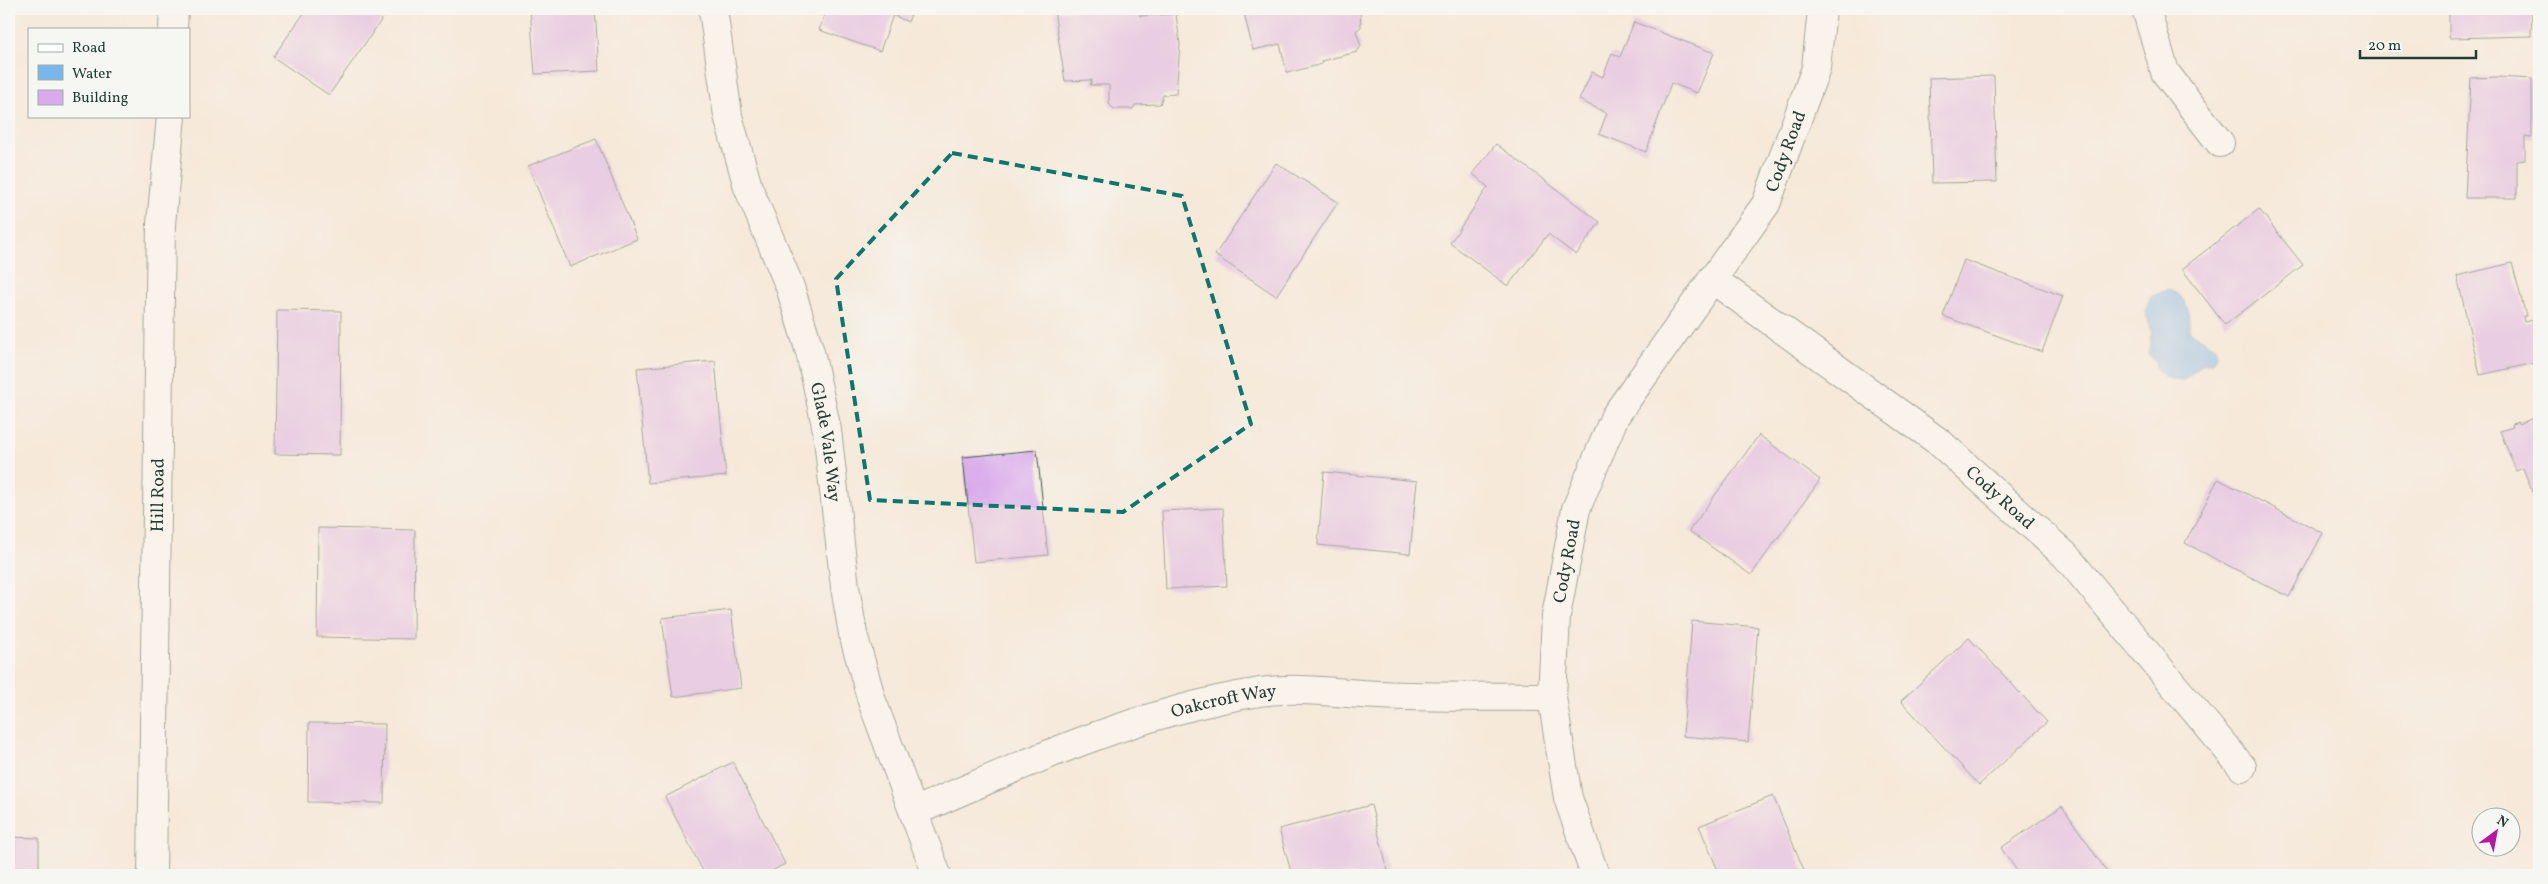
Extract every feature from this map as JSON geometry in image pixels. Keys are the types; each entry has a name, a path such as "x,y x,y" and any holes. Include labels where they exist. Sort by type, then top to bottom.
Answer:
{"street":[{"path":"173,28 174,9"},
{"name":"Glade Vale Way","path":"712,9 730,125 748,187 790,287 810,352 827,430 845,587 853,634 872,701 937,875"},
{"name":"Cody Road","path":"1595,875 1568,798 1552,697 1556,616 1576,509 1615,416 1766,204 1816,68 1822,9"},
{"path":"2146,9 2165,72 2220,143"},
{"name":"Hill Road","path":"152,875 161,224 171,118"},
{"name":"Cody Road","path":"1712,279 1939,442 2065,555 2242,767"},
{"name":"Oakcroft Way","path":"914,812 990,779 1118,728 1172,712 1260,692 1280,690 1384,695 1552,697"}],"highlighted area":[{"path":"952,153 1182,196 1251,424 1123,512 870,500 836,279"}],"water":[{"path":"2169,289 2181,297 2187,306 2189,331 2215,347 2217,355 2213,362 2201,364 2183,381 2168,378 2162,374 2156,368 2156,361 2148,355 2152,331 2145,311 2151,297"}],"building":[{"path":"307,9 389,9 329,95 273,57"},
{"path":"530,9 595,9 599,71 535,74"},
{"path":"827,9 913,9 908,22 893,15 880,51 819,30"},
{"path":"1243,9 1360,9 1361,27 1356,31 1361,46 1357,52 1321,61 1322,64 1287,73 1280,44 1253,50"},
{"path":"2449,9 2532,9 2531,36 2449,38"},
{"path":"1140,10 1140,16 1176,14 1180,44 1176,94 1163,95 1160,104 1135,105 1133,109 1114,109 1109,104 1109,85 1090,85 1092,80 1065,81 1054,11"},
{"path":"1634,22 1714,53 1697,93 1671,83 1646,152 1599,134 1607,113 1579,100 1592,72 1603,77 1612,53 1620,57"},
{"path":"1994,76 1997,182 1932,183 1929,78"},
{"path":"2471,78 2532,79 2532,138 2525,137 2525,160 2517,161 2517,198 2465,198"},
{"path":"596,139 637,239 570,267 528,166"},
{"path":"1496,144 1600,222 1576,255 1548,234 1508,286 1450,243 1488,187 1473,174"},
{"path":"1276,163 1338,202 1276,296 1215,255"},
{"path":"2259,209 2303,265 2225,325 2182,269"},
{"path":"1964,260 2063,296 2042,352 1943,316"},
{"path":"2512,263 2526,316 2523,316 2524,322 2539,319 2539,362 2480,375 2457,276"},
{"path":"277,310 341,311 340,455 275,454"},
{"path":"715,361 726,476 648,483 637,368"},
{"path":"2539,416 2539,509 2523,468 2516,471 2500,431 2513,427 2512,424 2518,422 2518,424"},
{"path":"1759,435 1820,480 1751,575 1689,531"},
{"path":"1037,450 1048,555 974,562 963,457"},
{"path":"1324,472 1417,481 1410,554 1318,545"},
{"path":"2218,479 2323,533 2289,597 2185,543"},
{"path":"1223,508 1227,586 1166,589 1162,511"},
{"path":"318,528 415,530 414,639 317,637"},
{"path":"731,610 741,688 673,697 662,618"},
{"path":"1692,621 1758,627 1748,742 1683,736"},
{"path":"1969,638 2047,722 1979,785 1901,701"},
{"path":"309,723 385,724 384,803 308,802"},
{"path":"733,762 785,864 764,875 705,875 665,797"},
{"path":"1773,796 1806,875 1720,875 1699,826"},
{"path":"1371,805 1389,875 1292,875 1279,829"},
{"path":"2062,806 2109,875 2020,875 2001,848"},
{"path":"9,837 39,838 39,875 9,875"}]}
